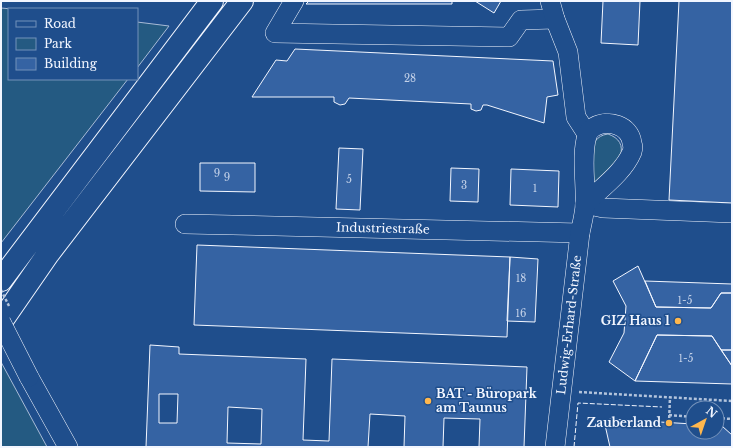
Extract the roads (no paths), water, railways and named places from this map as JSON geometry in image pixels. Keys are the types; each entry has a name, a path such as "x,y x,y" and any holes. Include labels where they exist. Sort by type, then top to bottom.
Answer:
{"highway":[{"path":"1,280 212,1"},
{"path":"1,322 48,254 242,1"}],"street":[{"path":"294,1 275,33 509,37 521,20 554,20"},
{"path":"550,1 554,20 568,52 576,117 587,134 600,124 610,123 619,125 627,132 632,140 633,150 627,162 614,177 585,204"},
{"name":"Ludwig-Erhard-Straße","path":"555,447 580,233 585,204 584,148 587,134"},
{"path":"585,204 603,208 732,214"},
{"name":"Industriestraße","path":"185,224 580,233"},
{"path":"1,322 68,447"}],"place":[{"name":"GIZ Haus 1","path":"678,321"},
{"name":"BAT - Büropark am Taunus","path":"428,401"},
{"name":"Zauberland","path":"669,423"}]}
